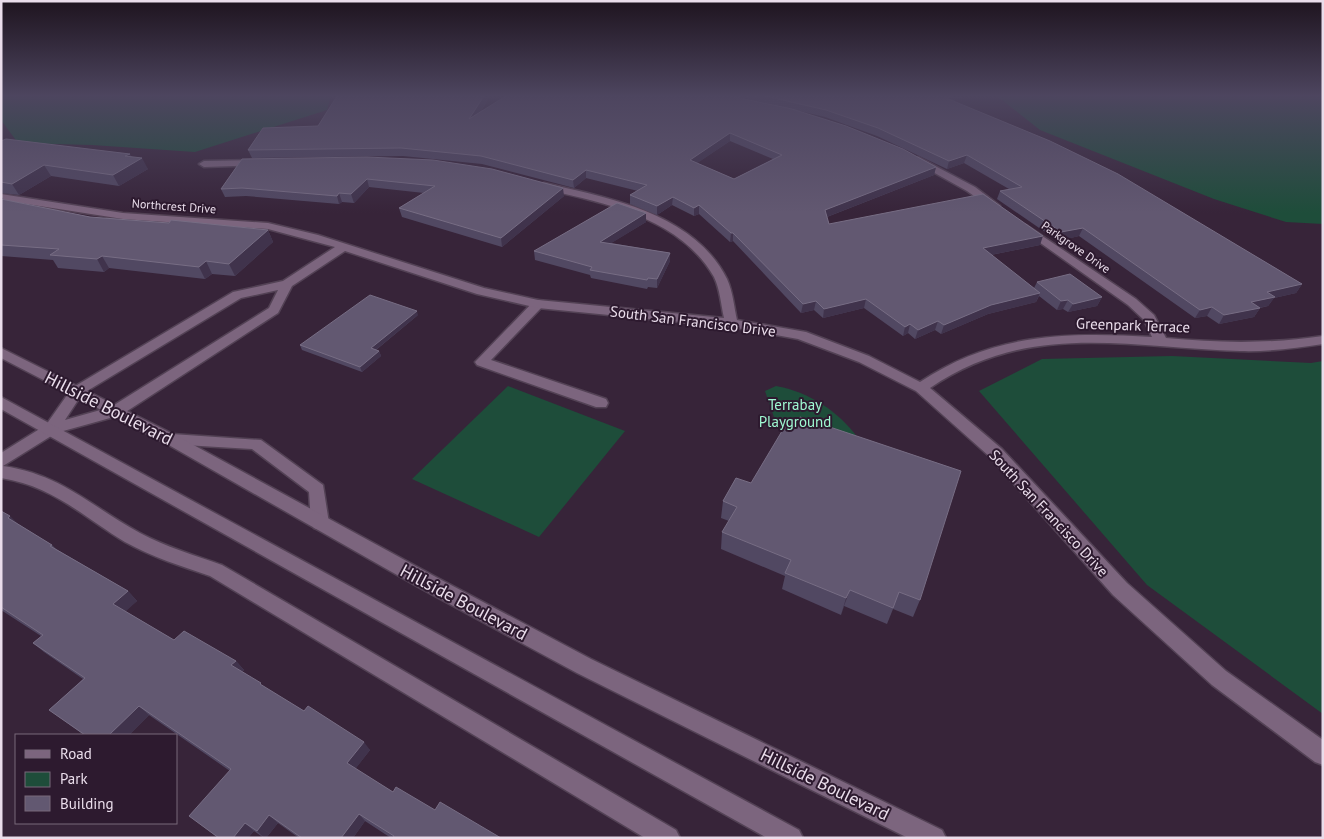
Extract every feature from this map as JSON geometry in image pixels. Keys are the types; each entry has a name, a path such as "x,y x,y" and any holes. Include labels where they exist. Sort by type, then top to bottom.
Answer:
{"street":[{"name":"Parkgrove Drive","path":"905,153 971,189 1132,302 1149,318 1161,341"},
{"path":"204,164 272,162"},
{"path":"534,183 614,203 659,220 700,251 720,279 732,323"},
{"name":"Northcrest Drive","path":"1,196 152,220 268,226 294,231 344,247"},
{"path":"52,429 77,391 236,295 287,284 344,247"},
{"name":"South San Francisco Drive","path":"344,247 481,291 538,304 732,323 801,335 864,359 921,388 996,454 1120,588 1219,678 1323,754"},
{"path":"1,461 52,429 116,411 274,310 287,284"},
{"path":"538,304 482,362 600,403"},
{"name":"Greenpark Terrace","path":"921,388 951,368 995,350 1046,340 1098,337 1241,347 1323,340"},
{"name":"Hillside Boulevard","path":"1,352 172,440 320,523 584,666 934,838"},
{"path":"1,402 790,838"},
{"path":"172,440 256,444 318,489 320,523"},
{"path":"1,472 22,473 43,480 150,546 216,570 668,838"}],"green space":[{"path":"12,135 248,135 195,152 92,145 18,143"},
{"path":"1053,135 1323,135 1323,224 1286,222 1214,199"},
{"path":"1172,356 1311,363 1323,361 1323,714 1147,585 979,391 1042,359"},
{"path":"508,386 625,431 539,537 412,479"},
{"name":"Terrabay Playground","path":"776,386 800,393 822,404 841,419 858,438 785,438 777,426 765,391"}],"building":[{"path":"258,135 727,135 690,160 734,179 782,155 735,135 869,135 903,149 936,167 825,210 829,224 983,194 1043,236 983,248 1040,293 991,305 944,325 938,321 918,330 910,324 905,327 866,299 824,309 816,301 803,304 733,233 699,205 694,208 673,197 657,206 630,195 647,185 586,170 573,180 481,156 401,148 248,150"},
{"path":"893,135 1036,135 1118,174 1302,284 1267,292 1275,297 1251,302 1260,308 1224,315 1212,307 1200,310 1083,228 1061,232 1000,191 1022,187 967,155 949,161"},
{"path":"6,139 130,154 125,156 142,158 113,175 44,165 12,184 1,182 1,141"},
{"path":"367,157 433,160 492,169 563,188 501,238 399,208 435,186 367,179 351,194 339,193 337,196 242,188 221,189 242,159"},
{"path":"1,199 90,217 169,223 171,220 268,230 229,264 206,261 199,267 102,256 97,259 50,255 59,249 1,245"},
{"path":"617,203 646,213 600,242 670,253 657,279 648,278 647,280 590,270 592,267 534,251"},
{"path":"1070,274 1102,297 1073,304 1068,300 1061,301 1037,282"},
{"path":"370,295 417,311 371,348 379,351 360,367 300,345"},
{"path":"800,417 961,471 920,600 899,592 893,608 850,590 846,598 785,573 791,560 722,532 737,507 723,501 736,478 751,483 788,421 796,424"},
{"path":"1,511 10,516 8,518 52,545 50,546 128,591 113,604 174,640 184,631 236,661 231,665 260,684 304,711 308,706 364,742 347,763 393,792 396,787 435,810 440,802 501,838 393,838 394,836 359,814 341,838 302,838 269,815 257,831 245,823 233,838 219,838 189,816 231,769 139,706 110,734 84,734 49,710 85,678 33,643 43,635 1,607"}]}
